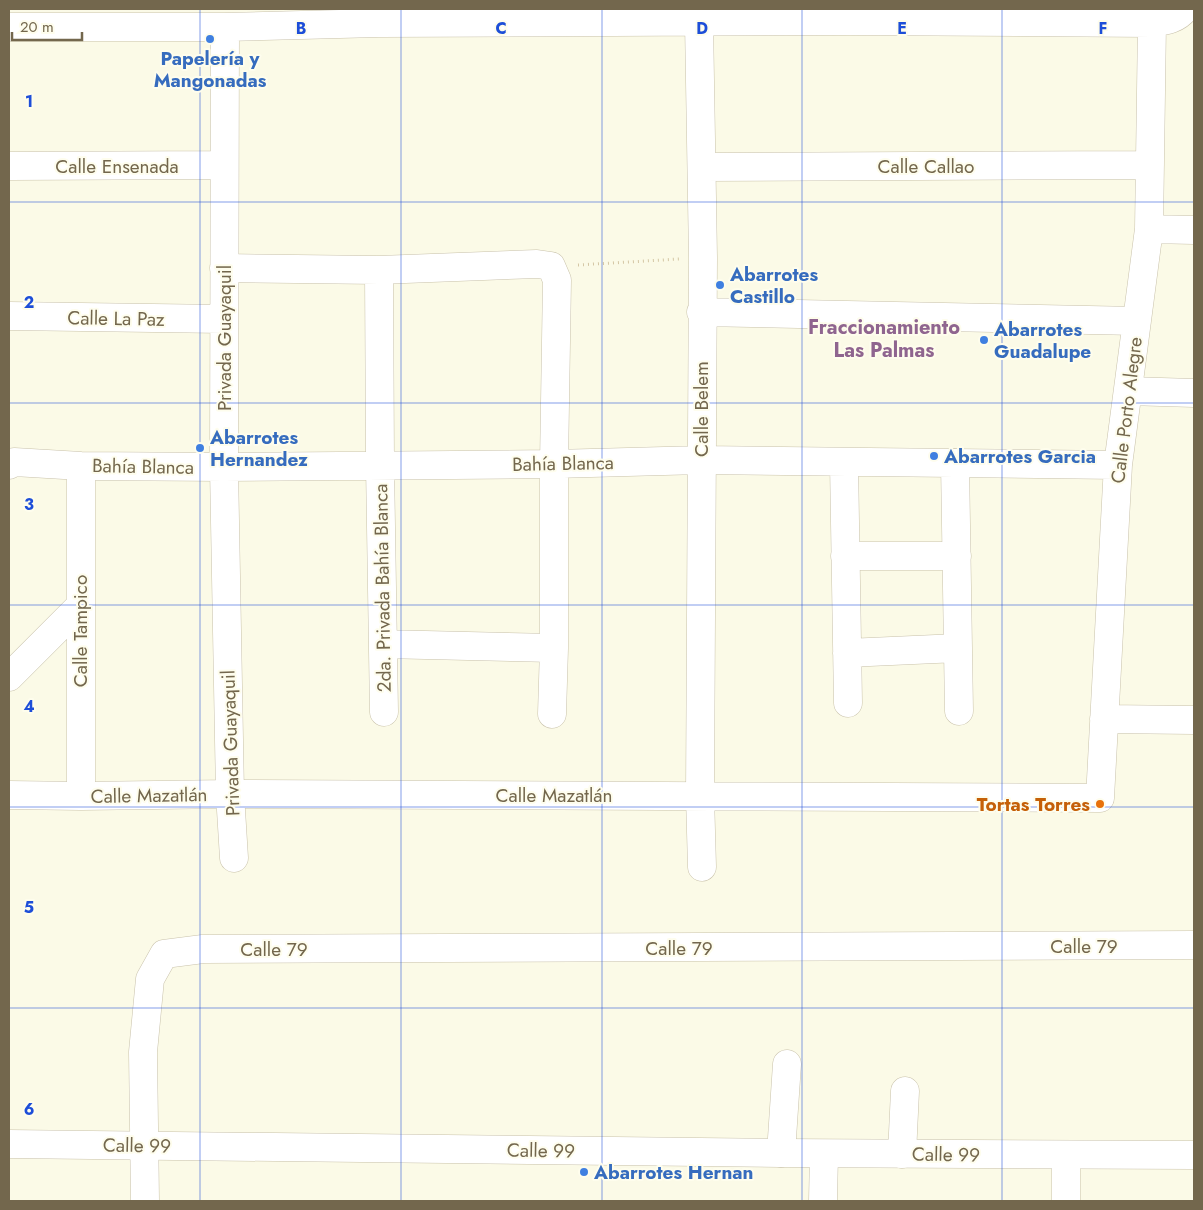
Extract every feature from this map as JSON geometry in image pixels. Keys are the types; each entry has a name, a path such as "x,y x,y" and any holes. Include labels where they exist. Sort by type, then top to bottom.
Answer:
{"street":[{"path":"9,27 225,27 378,16 699,22 850,15 1152,23 1170,21 1181,14 1184,9"},
{"name":"Calle Belem","path":"699,22 702,167 700,796 702,867"},
{"name":"Calle Porto Alegre","path":"1100,798 1118,465 1149,229 1152,23"},
{"name":"Privada Guayaquil","path":"225,27 224,467 230,794 234,858"},
{"name":"Calle Ensenada","path":"9,166 224,165"},
{"name":"Calle Callao","path":"702,167 1150,165"},
{"path":"1149,229 1194,230"},
{"path":"224,268 379,270 537,264 551,266 557,280 552,714"},
{"name":"2da. Privada Bahía Blanca","path":"379,270 384,712"},
{"path":"702,312 1137,321"},
{"name":"Calle La Paz","path":"9,316 224,320"},
{"path":"1128,391 1194,393"},
{"name":"Bahía Blanca","path":"9,465 14,462 81,466 224,467 554,464 701,460 1118,465"},
{"path":"844,462 848,703"},
{"path":"955,463 959,711"},
{"name":"Calle Tampico","path":"81,466 81,796"},
{"path":"845,556 957,556"},
{"path":"9,677 80,606"},
{"path":"383,644 554,648"},
{"path":"847,653 958,648"},
{"path":"1104,719 1194,720"},
{"name":"Calle Mazatlán","path":"9,795 230,794 1100,798"},
{"name":"Calle 79","path":"144,1145 143,1052 150,979 164,954 203,949 1194,945"},
{"path":"781,1154 786,1064"},
{"path":"902,1154 905,1091"},
{"name":"Calle 99","path":"9,1144 781,1154 1194,1155"},
{"path":"144,1145 144,1201"},
{"path":"823,1201 824,1154"},
{"path":"1066,1156 1066,1201"}],"path":[{"path":"551,266 702,258"}],"place":[{"name":"Papelería y Mangonadas","path":"210,39"},
{"name":"Abarrotes Castillo","path":"720,285"},
{"name":"Abarrotes Guadalupe","path":"984,340"},
{"name":"Abarrotes Hernandez","path":"200,448"},
{"name":"Abarrotes Garcia","path":"934,456"},
{"name":"Tortas Torres","path":"1100,804"},
{"name":"Abarrotes Hernan","path":"584,1172"}],"district":[{"name":"Fraccionamiento Las Palmas","path":"884,338"}]}
